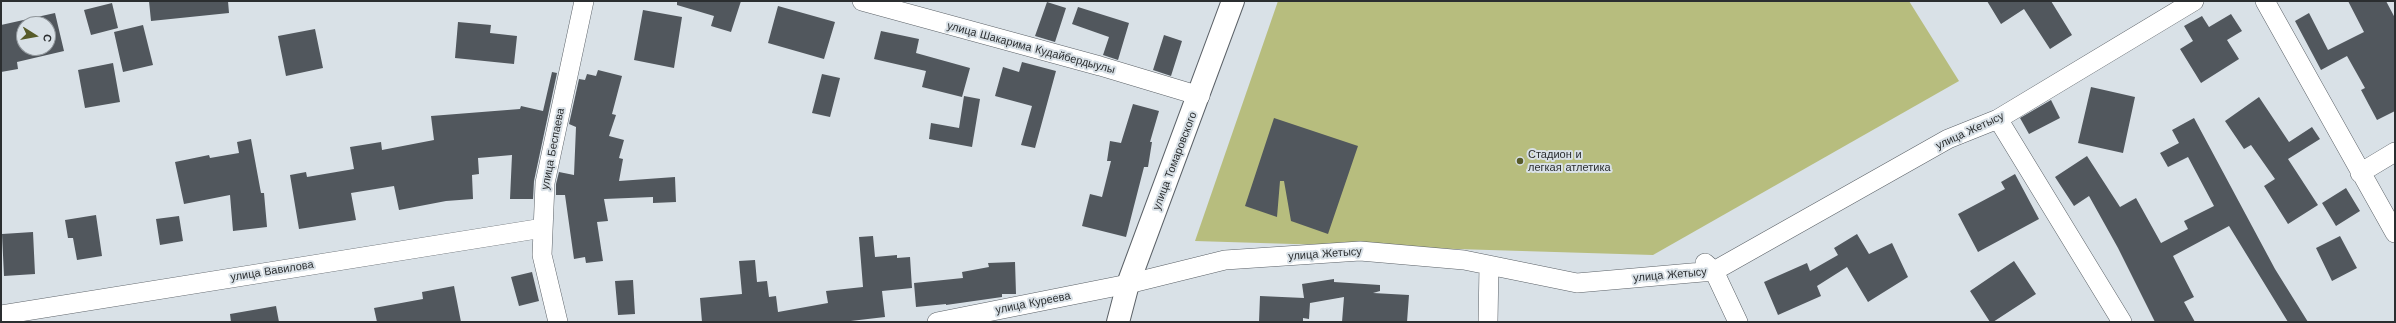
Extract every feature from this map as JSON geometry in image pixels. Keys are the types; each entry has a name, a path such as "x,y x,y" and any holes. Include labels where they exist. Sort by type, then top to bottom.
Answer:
{"street":[{"name":"улица Беспаева","path":"558,322 542,255 545,183 584,1"},
{"name":"улица Томаровского","path":"1118,322 1128,284 1200,96 1233,1"},
{"name":"улица Жетысу","path":"1128,284 1225,260 1360,251 1464,260 1576,283 1714,271 1948,139 1998,119 2194,1"},
{"path":"2265,1 2360,173 2395,233"},
{"name":"улица Шакарима Кудайбердыулы","path":"870,2 1100,66 1200,96"},
{"path":"1998,119 2122,322"},
{"path":"2360,173 2395,152"},
{"name":"улица Вавилова","path":"1,315 543,228"},
{"path":"1699,259 1714,271 1738,322"},
{"path":"1488,322 1489,265"},
{"name":"улица Куреева","path":"937,322 1128,284"}],"green space":[{"name":"Стадион и легкая атлетика","path":"1278,1 1909,1 1959,81 1653,255 1195,241"}],"building":[{"path":"149,1 228,1 229,13 151,21"},
{"path":"677,1 741,1 731,32 711,26 714,16 677,5"},
{"path":"1987,1 2051,1 2072,35 2050,49 2024,9 2001,24"},
{"path":"2348,1 2386,1 2395,18 2395,111 2377,120 2361,90 2365,88 2347,56 2321,70 2295,21 2309,13 2328,50 2364,32"},
{"path":"1047,2 1066,8 1055,42 1035,36"},
{"path":"112,3 118,28 91,35 84,10"},
{"path":"778,6 835,22 824,59 768,43"},
{"path":"1078,7 1129,23 1118,60 1103,55 1109,37 1072,24"},
{"path":"643,10 682,17 674,68 634,60"},
{"path":"55,13 56,16 42,16"},
{"path":"2231,14 2242,31 2227,40 2239,59 2201,83 2180,49 2193,41 2184,26 2202,16 2209,27"},
{"path":"56,17 64,51 56,53"},
{"path":"16,22 16,56 43,56 17,62 18,69 1,72 1,25"},
{"path":"458,22 491,25 490,33 517,36 514,64 455,58"},
{"path":"143,25 153,65 123,72 114,32"},
{"path":"315,29 323,68 286,76 278,36"},
{"path":"881,31 919,39 916,53 970,68 962,97 922,87 926,71 874,59"},
{"path":"1164,35 1182,41 1171,76 1153,70"},
{"path":"1022,62 1056,71 1035,148 1021,145 1032,106 995,96 1003,67 1019,72"},
{"path":"113,63 120,102 85,108 78,70"},
{"path":"598,70 622,76 612,114 616,115 609,136 624,140 619,158 623,159 619,181 675,177 676,202 653,203 653,197 604,199 608,221 597,222 603,261 586,263 585,257 574,259 565,195 556,195 556,184 559,172 574,175 576,127 569,124 579,79 585,80 587,74 596,76"},
{"path":"552,72 557,73 534,181 533,199 510,199 512,155 478,158 479,174 472,175 473,199 446,201 399,210 394,186 351,193 356,220 299,229 290,175 306,172 307,177 354,169 350,147 381,142 382,150 434,140 431,116 520,109 521,106 543,111"},
{"path":"822,74 840,78 830,117 812,113"},
{"path":"2091,87 2135,97 2123,153 2078,143"},
{"path":"964,96 980,99 972,147 929,139 931,123 959,128"},
{"path":"2259,97 2289,142 2312,127 2320,139 2288,159 2318,205 2288,224 2264,186 2275,179 2251,145 2244,149 2225,121"},
{"path":"2051,100 2060,118 2029,134 2020,118"},
{"path":"1133,104 1159,111 1150,142 1152,142 1148,167 1144,167 1126,237 1082,226 1090,194 1102,197 1111,161 1107,161 1110,141 1121,143"},
{"path":"1274,118 1358,146 1328,234 1291,221 1284,181 1280,181 1277,217 1245,206"},
{"path":"2194,118 2275,269 2308,322 2288,322 2229,226 2173,256 2194,297 2184,302 2195,322 2155,322 2118,248 2089,196 2074,206 2055,177 2087,156 2120,207 2136,198 2161,243 2188,229 2184,221 2214,206 2188,157 2168,167 2160,153 2179,143 2172,130"},
{"path":"251,139 261,193 264,193 267,227 233,231 230,195 184,204 175,162 209,155 210,158 239,153 237,142"},
{"path":"2015,174 2039,219 1978,252 1958,214 2005,189 2001,182"},
{"path":"2346,188 2360,211 2336,226 2322,203"},
{"path":"96,215 102,256 77,260 73,238 68,238 65,220"},
{"path":"179,216 183,241 160,245 156,219"},
{"path":"33,232 35,274 4,276 2,234"},
{"path":"1857,234 1869,254 1892,243 1908,277 1868,302 1847,267 1817,286 1821,296 1778,315 1764,282 1807,263 1810,271 1838,255 1834,248"},
{"path":"873,236 875,257 897,255 897,258 910,257 912,288 882,291 885,317 842,322 702,322 700,298 742,294 739,261 755,260 757,282 767,281 769,297 776,296 778,312 828,303 826,291 863,287 859,237"},
{"path":"2340,236 2357,268 2332,281 2316,248"},
{"path":"2014,261 2036,294 1993,322 1990,322 1970,291"},
{"path":"1015,262 1016,294 1002,294 1002,297 946,305 916,307 914,283 963,278 962,272 989,267 988,263"},
{"path":"532,272 539,301 519,306 511,277"},
{"path":"1334,279 1334,282 1380,285 1380,291 1373,293 1409,295 1407,322 1342,322 1344,297 1310,303 1309,319 1303,318 1303,322 1259,322 1260,296 1304,298 1302,284"},
{"path":"633,280 635,314 618,315 615,281"},
{"path":"454,286 461,322 377,322 374,308 423,299 422,292"},
{"path":"276,306 279,322 231,322 230,314"}],"place":[{"name":"Стадион и легкая атлетика","path":"1520,161"}]}
